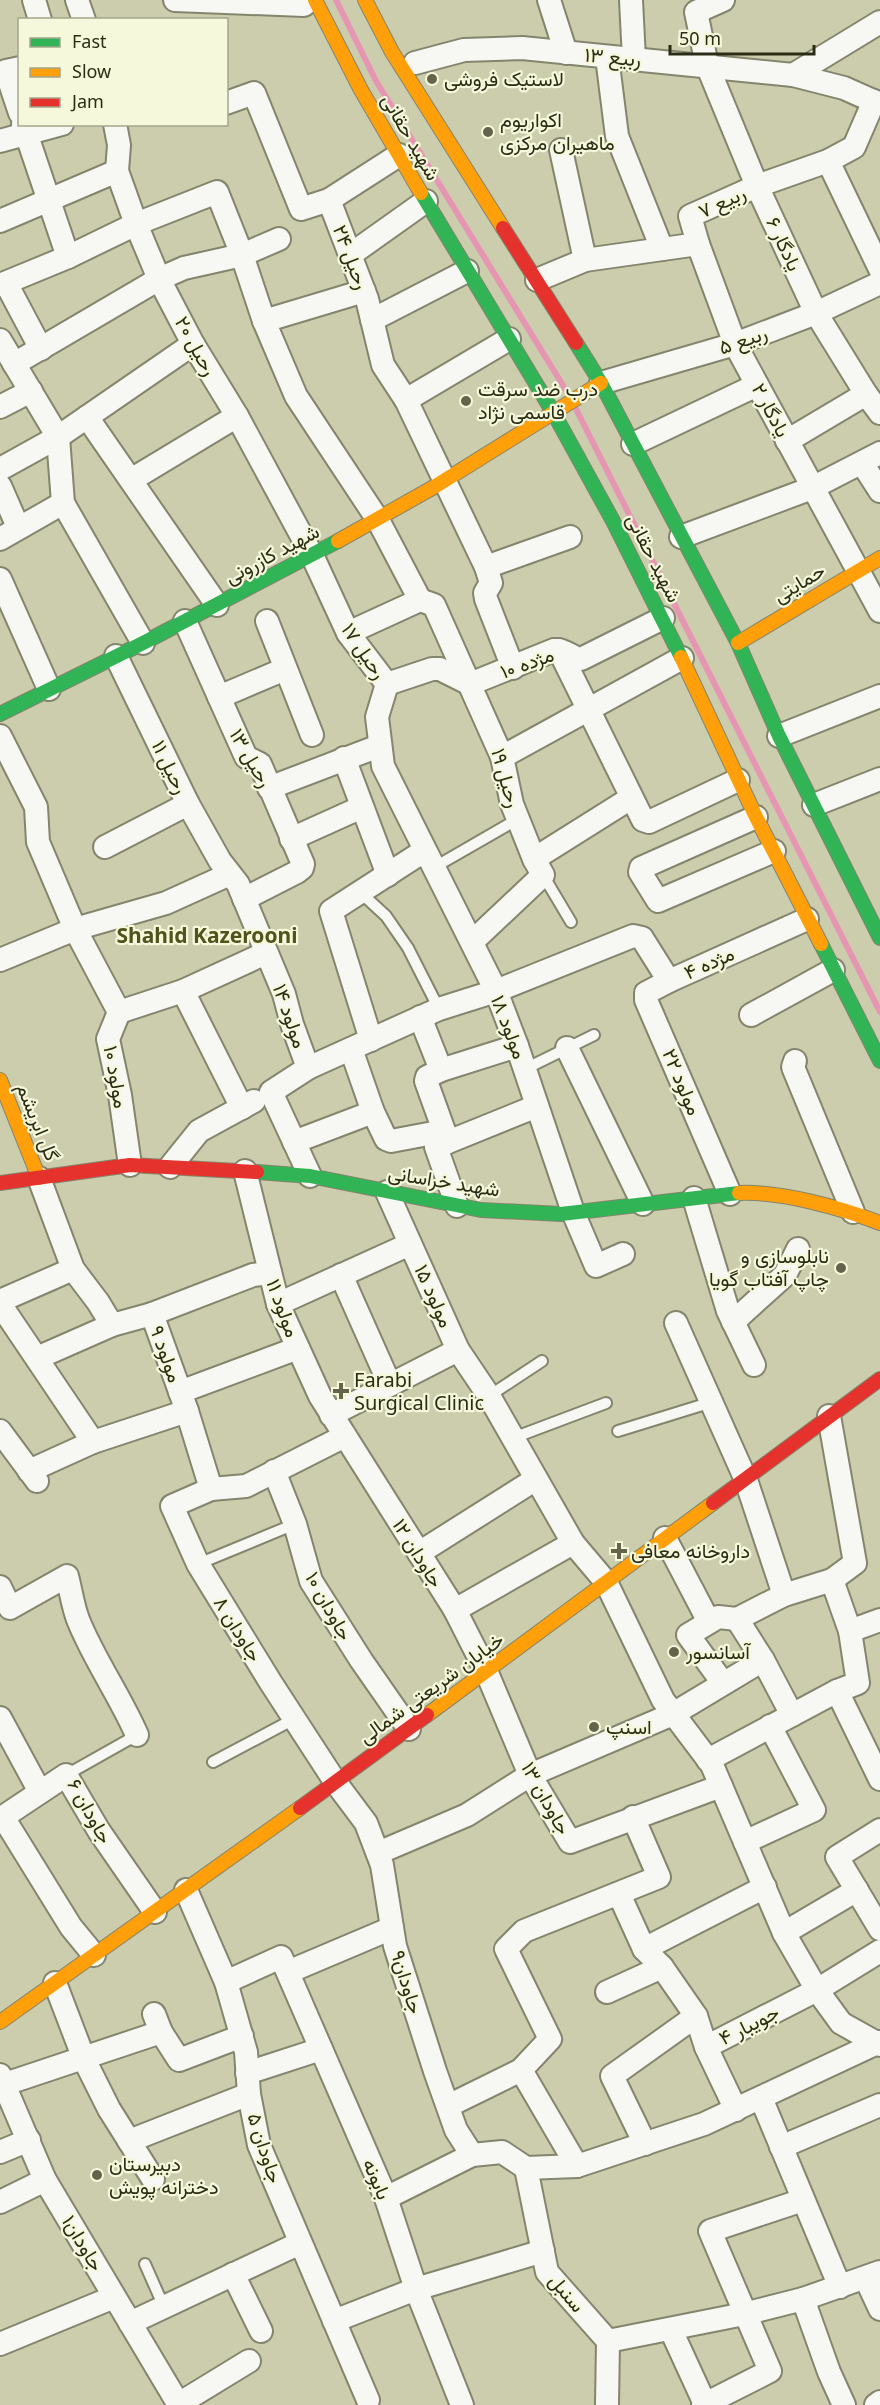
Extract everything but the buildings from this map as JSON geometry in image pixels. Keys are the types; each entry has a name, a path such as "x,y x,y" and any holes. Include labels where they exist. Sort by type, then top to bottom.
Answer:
{"main road":[{"name":"شهید حقانی","path":"366,0 392,52 418,95 601,383 738,643 779,736 814,806 871,896 880,938"},
{"name":"شهید حقانی","path":"307,2 553,412 613,521 663,618 756,818 880,1060"},
{"name":"شهید حقانی","path":"307,2 337,68 345,80 361,90"},
{"name":"شهید حقانی","path":"413,58 418,95"},
{"name":"شهید کازرونی","path":"0,714 143,643 378,520 601,383"},
{"name":"حمایتی","path":"738,643 880,558"},
{"name":"گل ابریشم","path":"0,1080 39,1178"},
{"name":"شهید خراسانی","path":"0,1183 130,1165 309,1176 481,1210 561,1214 743,1193 784,1197 853,1212 879,1221"},
{"name":"خیابان شریعتی شمالی","path":"0,2021 336,1783 829,1416 878,1388"}],"street":[{"path":"34,0 39,18"},
{"path":"77,0 83,18"},
{"path":"168,0 175,18"},
{"path":"175,0 307,2"},
{"path":"549,0 566,53"},
{"path":"631,0 634,59"},
{"name":"یادگار ۶","path":"723,0 696,12 707,65 757,186 816,313 880,413"},
{"path":"793,75 880,22"},
{"name":"ربیع ۱۳","path":"413,58 464,50 522,48 707,65 793,75 844,88 877,102"},
{"path":"607,57 617,136 662,249"},
{"path":"18,68 6,71 18,107"},
{"name":"رحیل ۲۴","path":"228,102 254,93 301,208 329,200 364,291 383,365 406,400 486,567"},
{"name":"ربیع ۷","path":"537,280 585,260 699,244 690,216 757,186 828,161 854,147 877,102"},
{"path":"0,141 25,129 47,126"},
{"name":"رحیل ۲۰","path":"115,126 119,145 117,171 159,279 312,555"},
{"path":"25,129 68,257"},
{"path":"561,150 585,260"},
{"path":"329,200 399,156"},
{"path":"828,161 880,269"},
{"path":"0,221 117,171"},
{"name":"رحیل ۱۹","path":"136,224 217,192 242,255 264,321 296,396 378,520 420,600 434,605 502,757 512,804 538,867"},
{"path":"350,255 426,201"},
{"path":"41,349 3,284 68,257 136,224"},
{"path":"14,364 159,279 184,268 242,255 279,239"},
{"name":"یادگار ۲","path":"699,244 735,344 880,611"},
{"path":"372,320 467,271"},
{"name":"ربیع ۵","path":"601,383 735,344 816,313 880,283"},
{"path":"264,321 364,291"},
{"path":"406,400 509,339"},
{"path":"0,340 58,437 63,503 143,643"},
{"path":"0,469 58,437 193,344"},
{"path":"633,444 757,385"},
{"path":"0,407 31,391"},
{"path":"787,441 866,394"},
{"path":"131,480 237,416"},
{"path":"87,417 217,605"},
{"path":"681,537 812,488 871,458 880,491"},
{"path":"0,486 9,533 63,503"},
{"path":"513,668 486,599 485,593 491,583 486,567 570,537"},
{"name":"رحیل ۱۷","path":"312,555 348,633 387,684 377,717 383,766 428,860"},
{"path":"0,579 49,690"},
{"path":"348,633 420,600"},
{"name":"مژده ۱۰","path":"470,684 559,650 581,659 663,618"},
{"name":"رحیل ۱۳","path":"185,621 246,757 258,761 302,868 244,899"},
{"path":"267,621 312,735"},
{"path":"559,650 643,820 649,822 738,780"},
{"name":"رحیل ۱۱","path":"116,656 188,804 220,861 230,874"},
{"path":"502,757 682,658"},
{"path":"219,697 285,669"},
{"path":"387,684 432,669 440,669 470,684"},
{"path":"779,736 880,696"},
{"path":"0,736 36,807 38,842 75,929 118,1012 183,991 266,953"},
{"path":"270,788 379,746"},
{"path":"344,758 388,874"},
{"path":"814,806 880,779"},
{"path":"472,942 538,867 631,798"},
{"path":"105,847 188,804"},
{"path":"291,838 362,807"},
{"path":"756,818 641,868 640,872 658,901 774,851"},
{"path":"428,860 388,874 331,911 361,1044 373,1112 388,1141 446,1137 537,1106"},
{"name":"مولود ۱۸","path":"428,860 496,991 573,1212 596,1266 623,1254"},
{"path":"0,960 75,929 166,903 230,874"},
{"name":"مولود ۱۴","path":"170,1167 199,1131 271,1092 308,1068 284,994 238,884 230,874"},
{"name":"مژده ۴","path":"308,1068 430,1013 496,991 633,936 642,938 669,981 807,919"},
{"path":"751,1015 834,970"},
{"name":"مولود ۲۲","path":"669,981 646,993 646,1000 730,1194"},
{"path":"183,991 242,1108"},
{"name":"مولود ۱۰","path":"118,1012 108,1039 120,1095 130,1165"},
{"path":"430,1013 441,1070"},
{"path":"446,1137 426,1079 441,1070 517,1046"},
{"path":"567,1048 643,1204"},
{"path":"795,1061 793,1067 853,1212"},
{"path":"271,1092 309,1176"},
{"path":"294,1142 373,1112"},
{"path":"446,1137 436,1147 457,1206"},
{"name":"مولود ۱۱","path":"245,1171 278,1304 320,1396 345,1436"},
{"path":"39,1178 73,1269 98,1302 111,1325"},
{"name":"مولود ۱۵","path":"387,1192 458,1350 489,1396 573,1543 606,1582"},
{"path":"694,1198 728,1311 754,1365"},
{"path":"278,1304 410,1244"},
{"path":"733,1322 785,1275 798,1249"},
{"path":"73,1269 0,1302 93,1442"},
{"path":"152,1314 253,1275 270,1273"},
{"path":"341,1275 390,1385"},
{"name":"مولود ۹","path":"37,1358 111,1325 152,1314 184,1402 210,1489"},
{"path":"676,1323 746,1480 784,1595"},
{"path":"0,1431 33,1476 93,1442 297,1348"},
{"path":"331,1415 458,1350"},
{"path":"723,1683 688,1635 718,1617 738,1619 784,1595 832,1580 855,1563 829,1416"},
{"path":"210,1489 246,1486 345,1436"},
{"name":"جاودان ۱۲","path":"345,1436 455,1610 487,1672"},
{"name":"جاودان ۱۰","path":"274,1471 295,1524 311,1581 361,1660 409,1729"},
{"path":"419,1553 536,1479"},
{"name":"جاودان ۸","path":"210,1489 172,1506 198,1564 336,1783"},
{"path":"664,1538 709,1622"},
{"path":"455,1610 573,1543"},
{"path":"0,1587 10,1608 67,1576 78,1620 96,1658 124,1706 137,1736"},
{"path":"708,1760 837,1691 858,1683 850,1631 832,1580"},
{"path":"606,1582 663,1700 708,1760 784,1932 818,1990 841,2023 875,2036"},
{"path":"738,1619 792,1715"},
{"path":"850,1631 880,1620"},
{"path":"378,1853 467,1815 530,1775 674,1714 763,1660"},
{"name":"جاودان ۱۳","path":"487,1672 530,1775 570,1842 720,1786"},
{"path":"837,1691 877,1763"},
{"path":"0,1718 40,1791"},
{"path":"745,1842 814,1809 770,1726"},
{"path":"66,1775 2,1818 71,1927 94,1955"},
{"name":"جاودان ۶","path":"66,1775 99,1831 155,1912"},
{"name":"جاودان۹","path":"336,1783 366,1823 378,1853 395,1946 456,2130 472,2155"},
{"path":"448,2106 521,2070 550,2039 506,1949 524,1931 659,1877 633,1817"},
{"path":"880,1830 837,1857 868,1898 880,1929"},
{"path":"644,1949 765,1887"},
{"name":"جاودان ۵","path":"186,1890 226,1982 242,2036 259,2145 368,2400"},
{"path":"619,1894 644,1949 662,1967 696,2016"},
{"path":"784,1932 868,1898"},
{"path":"226,1982 392,1928"},
{"name":"جویبار ۴","path":"645,2144 612,2076 696,2016 706,2046 818,1990 880,1951"},
{"name":"بابونه","path":"285,1964 386,2198 416,2289 462,2405"},
{"path":"607,1992 662,1967"},
{"path":"55,1983 84,2059 109,2109 153,2179"},
{"path":"3,2079 84,2059 158,2023 179,2060 242,2036"},
{"path":"386,2198 472,2155 502,2152 526,2168 577,2166 645,2144 704,2124 761,2098 875,2036"},
{"path":"706,2046 736,2109"},
{"path":"129,2140 321,2049"},
{"path":"521,2070 577,2166"},
{"name":"جاودان۱","path":"3,2079 45,2180 178,2405"},
{"path":"761,2098 840,2288"},
{"path":"781,2147 880,2105"},
{"path":"0,2152 29,2140"},
{"name":"سنبل","path":"526,2168 547,2272 608,2341"},
{"path":"0,2202 45,2180"},
{"path":"671,2330 704,2404 737,2397 770,2371 710,2231 803,2200"},
{"path":"130,2323 300,2243"},
{"path":"334,2321 416,2289 543,2251"},
{"path":"233,2274 261,2331"},
{"path":"607,2405 608,2341 744,2314 803,2299 873,2276 880,2309"},
{"path":"0,2344 114,2296"},
{"path":"803,2299 829,2372 844,2405"},
{"path":"178,2405 249,2361"},
{"path":"876,2405 880,2402"}],"lane":[{"path":"428,860 518,819"},
{"path":"538,867 571,922"},
{"path":"362,892 386,916 408,948 430,1013"},
{"path":"525,1069 594,1035"},
{"path":"489,1396 542,1361"},
{"path":"618,1431 712,1402"},
{"path":"513,1438 606,1403"},
{"path":"198,1564 295,1524"},
{"path":"213,1762 294,1719"},
{"name":"جاودان ۶","path":"66,1775 137,1736"},
{"path":"145,2264 164,2307"}],"waterway":[{"path":"336,0 376,81 567,392"},
{"path":"576,409 880,1012"}],"traffic: fast":[{"path":"421,193 553,412 613,521 681,657"},
{"path":"576,343 601,383 738,643 779,736 880,938"},
{"path":"0,714 143,643 338,541"},
{"path":"821,944 880,1061"},
{"path":"257,1172 310,1176 481,1210 561,1214 739,1193"}],"traffic: slow":[{"path":"315,0 361,90 421,193"},
{"path":"365,0 392,52 503,228"},
{"path":"338,541 434,487 601,383"},
{"path":"738,643 880,558"},
{"path":"681,657 756,817 821,944"},
{"path":"0,1080 39,1178"},
{"path":"739,1193 773,1195 811,1202 880,1223"},
{"path":"427,1715 713,1503"},
{"path":"0,2022 300,1808"}],"traffic: jam":[{"path":"503,228 576,343"},
{"path":"0,1183 130,1165 257,1172"},
{"path":"713,1503 880,1379"},
{"path":"300,1808 427,1715"}],"place":[{"name":"لاستیک فروشی","path":"432,79"},
{"name":"اکواریوم ماهیران مرکزی","path":"488,132"},
{"name":"درب ضد سرقت قاسمی نژاد","path":"466,401"},
{"name":"نابلوسازی و چاپ آفتاب گویا","path":"841,1268"},
{"name":"Farabi Surgical Clinic","path":"341,1391"},
{"name":"داروخانه معافی","path":"619,1551"},
{"name":"آسانسور","path":"674,1652"},
{"name":"اسنپ","path":"594,1727"},
{"name":"دبیرستان دخترانه پویش","path":"97,2175"}],"district":[{"name":"Shahid Kazerooni","path":"207,936"}]}
